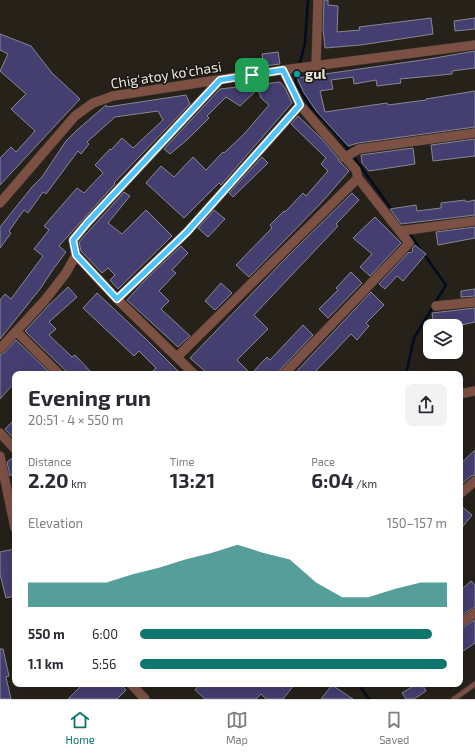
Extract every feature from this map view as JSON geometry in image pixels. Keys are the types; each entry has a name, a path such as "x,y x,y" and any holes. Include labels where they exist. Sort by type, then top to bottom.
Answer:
{"street":[{"path":"316,66 318,0"},
{"name":"Chig'atoy ko'chasi","path":"0,204 75,116 93,103 113,96 283,70 475,45"},
{"path":"283,70 300,105 347,156 356,170 358,178 409,243 287,371"},
{"path":"191,371 117,299 76,255 73,240 220,80"},
{"path":"117,299 187,232 300,105"},
{"path":"347,156 359,149 475,133"},
{"path":"177,358 358,178"},
{"path":"400,231 475,221"},
{"path":"0,349 45,300 66,273 76,255"},
{"path":"436,306 475,302"},
{"path":"17,332 56,371"},
{"path":"463,393 475,391"},
{"path":"0,433 12,446"},
{"path":"0,456 12,514"},
{"path":"463,491 475,481"},
{"path":"463,622 475,613"},
{"path":"134,687 145,699"}],"lane":[{"path":"454,699 475,684"}],"building":[{"path":"324,0 328,0 328,5 338,6 337,32 360,30 359,27 431,18 433,34 361,45 325,48 323,29"},
{"path":"475,18 475,29 455,31 454,21"},
{"path":"0,34 31,46 52,73 80,99 0,185 0,158 11,147 16,152 35,131 11,109 26,94 0,71 8,54 0,50"},
{"path":"475,51 475,68 452,71 452,74 400,79 401,83 377,86 376,80 354,84 353,77 331,80 333,89 320,91 325,112 387,103 388,105 426,100 475,91 475,127 358,143 348,146 317,112 304,93 297,78 429,59"},
{"path":"278,52 280,64 264,66 262,54"},
{"path":"280,82 285,88 292,103 221,185 219,183 184,218 146,183 161,166 174,177 193,157 206,170 223,152 224,153 244,134 269,105 261,98 258,89 240,106 226,97 207,116 209,118 188,139 170,154 164,149 220,89"},
{"path":"186,95 190,104 114,183 115,184 59,246 66,252 40,289 0,339 0,300 5,294 11,299 43,256 34,249 49,230 44,226 77,188 84,193 103,173 95,165 122,138 133,148 163,120 158,111 115,117 87,142 89,144 81,154 78,151 46,194 43,192 28,213 24,210 9,231 11,233 0,248 0,227 32,187 42,177 66,141 106,105 107,107"},
{"path":"298,116 321,138 349,171 323,201 249,277 236,265 272,228 270,225 303,193 306,196 328,171 321,164 326,158 291,124"},
{"path":"475,139 475,156 433,161 431,145"},
{"path":"413,148 415,164 369,171 362,163 361,155"},
{"path":"262,157 268,163 233,197 229,193"},
{"path":"124,192 130,196 108,223 122,234 146,210 172,236 118,289 110,280 115,275 108,268 102,273 81,251 79,242"},
{"path":"352,193 359,200 336,224 338,226 254,315 268,329 237,360 248,371 205,371 190,358 285,259"},
{"path":"465,200 466,202 475,200 475,215 401,224 390,209 416,205 417,211 441,208 441,203"},
{"path":"214,210 225,219 208,237 198,228"},
{"path":"375,217 401,243 370,276 360,267 372,254 353,238"},
{"path":"475,227 475,238 438,245 436,232"},
{"path":"415,245 426,254 403,281 397,276 385,289 379,284 409,252 410,253 413,251 412,249"},
{"path":"181,246 188,253 172,270 176,273 159,291 169,301 161,309 190,336 178,347 127,300 146,279"},
{"path":"351,272 362,283 328,318 319,309 338,290 336,288"},
{"path":"221,283 232,293 215,310 205,301"},
{"path":"68,287 77,297 49,322 56,329 49,335 72,357 75,355 90,371 66,371 25,331"},
{"path":"475,289 475,296 461,297 461,291"},
{"path":"371,292 384,305 366,323 369,326 357,340 351,334 316,371 297,371"},
{"path":"97,293 178,371 153,371 156,368 139,351 134,356 83,308"},
{"path":"475,308 475,322 463,325 463,319 433,319 432,313"},
{"path":"303,325 313,335 280,370 254,371 267,357 270,360"},
{"path":"16,340 48,371 12,371 12,385 0,399 0,355 4,353"},
{"path":"12,422 12,437 5,429"},
{"path":"475,450 475,475 471,476 463,483 463,461"},
{"path":"12,458 12,474 10,476 7,462"},
{"path":"463,508 472,515 463,526"},
{"path":"12,549 12,597 6,598 0,574 0,552"},
{"path":"471,581 475,585 475,607 463,614 463,588"},
{"path":"475,620 475,643 463,651 463,627"},
{"path":"0,649 3,649 9,676 6,677 11,699 0,699"},
{"path":"80,687 123,687 126,690 117,699 68,699"},
{"path":"198,687 293,687 283,699 266,699 261,694 256,699 205,699 195,690"},
{"path":"330,687 335,687 353,699 321,699"},
{"path":"412,687 424,687 426,691 414,699 406,699 402,693"}],"waterway":[{"path":"299,66 305,43 308,0"},
{"path":"298,71 295,82 310,106 350,152"},
{"path":"353,156 392,210"},
{"path":"407,371 414,338 446,285 408,232"},
{"path":"360,687 369,699"}],"place":[{"name":"gul","path":"297,74"}],"route":[{"path":"283,70 300,105 187,232 117,299 76,255 73,240 220,80 252,75 283,70"}]}
